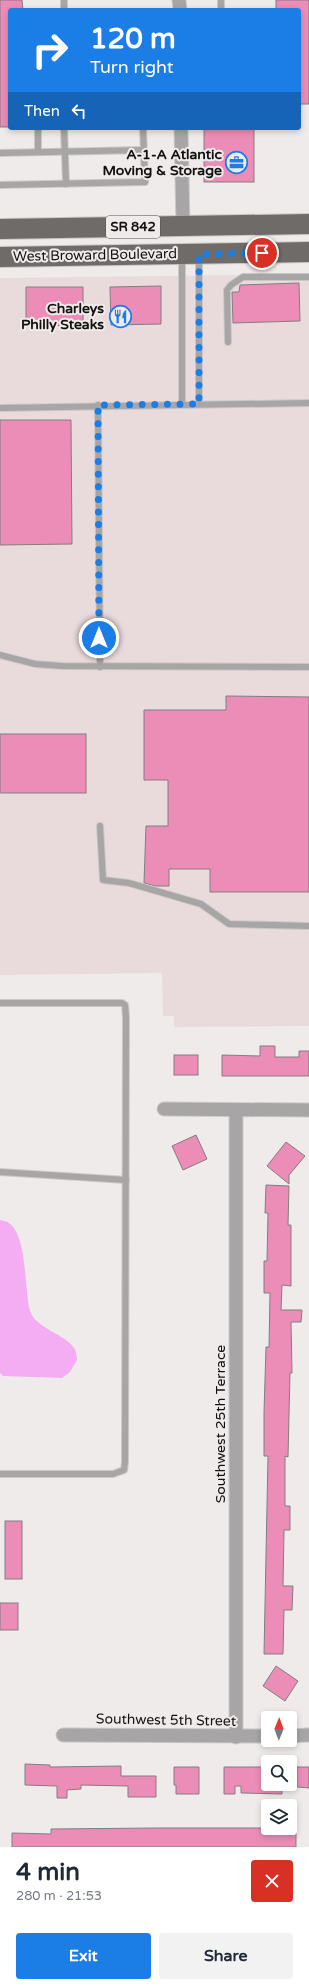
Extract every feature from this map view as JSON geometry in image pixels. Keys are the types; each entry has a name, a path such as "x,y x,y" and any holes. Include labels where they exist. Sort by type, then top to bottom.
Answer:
{"main road":[{"name":"West Broward Boulevard","path":"0,229 309,224"},
{"path":"191,254 190,246 224,226"},
{"name":"West Broward Boulevard","path":"0,257 309,252"}],"street":[{"path":"182,130 183,227"},
{"path":"164,1109 309,1110"},
{"name":"Southwest 25th Terrace","path":"236,1110 236,1737"},
{"name":"Southwest 5th Street","path":"63,1735 261,1736"},
{"path":"297,1736 309,1735"}],"lane":[{"path":"38,130 38,152"},
{"path":"64,130 66,184"},
{"path":"0,185 145,182 143,130"},
{"path":"0,153 144,150"},
{"path":"191,254 199,404"},
{"path":"182,404 191,254"},
{"path":"228,342 226,290 237,280 243,277 309,277"},
{"path":"0,408 98,405 309,403"},
{"path":"98,405 100,667"},
{"path":"0,655 35,664 100,667 309,667"},
{"path":"100,826 103,880 129,883 200,904 229,924 309,926"},
{"path":"0,1004 122,1003 125,1005 126,1180 126,1462 124,1470 113,1474 0,1474"},
{"path":"0,1172 126,1180"}],"shaded area":[{"path":"309,274 309,1026 174,1027 174,1016 163,1016 162,973 0,975 0,278"},
{"path":"0,1220 9,1223 15,1230 19,1240 24,1265 28,1302 33,1317 38,1322 70,1343 77,1355 77,1360 70,1372 62,1378 3,1376 0,1373"}],"building":[{"path":"0,0 22,0 23,8 8,8 8,127 0,127"},
{"path":"276,0 309,0 309,104 301,104 301,8 276,8"},
{"path":"204,130 254,130 254,182 204,182"},
{"path":"299,283 300,321 233,323 232,292 239,292 240,285"},
{"path":"161,286 161,324 111,325 110,287"},
{"path":"26,287 83,287 83,326 26,325"},
{"path":"0,420 71,420 72,544 0,545"},
{"path":"226,696 309,697 309,892 210,892 210,869 169,869 169,886 155,886 144,883 146,826 168,826 168,780 144,780 144,710 226,710"},
{"path":"0,734 86,734 86,793 0,793"},
{"path":"260,1046 275,1046 275,1057 299,1057 299,1051 309,1051 309,1076 222,1076 222,1055 260,1056"},
{"path":"174,1055 198,1055 198,1075 174,1075"},
{"path":"196,1135 207,1159 183,1170 172,1146"},
{"path":"286,1142 305,1156 289,1175 289,1184 267,1166"},
{"path":"266,1185 289,1186 288,1225 291,1225 291,1286 282,1285 281,1310 302,1310 301,1322 291,1322 292,1373 290,1373 288,1457 285,1456 285,1506 290,1506 290,1530 284,1530 283,1586 293,1586 292,1610 284,1610 283,1654 264,1654 268,1456 264,1456 264,1412 266,1347 269,1347 270,1293 264,1293 264,1261 267,1261 268,1213 265,1213"},
{"path":"5,1521 22,1521 22,1579 5,1579"},
{"path":"0,1603 18,1603 18,1630 0,1630"},
{"path":"276,1666 298,1681 285,1701 263,1686"},
{"path":"25,1764 50,1765 50,1767 121,1766 121,1776 156,1776 156,1797 128,1797 128,1786 81,1785 81,1789 67,1790 67,1798 57,1798 57,1786 25,1785"},
{"path":"174,1767 199,1767 199,1794 176,1794 176,1785 174,1785"},
{"path":"224,1767 261,1767 261,1791 282,1791 282,1794 241,1793 241,1786 235,1786 235,1794 224,1794"},
{"path":"297,1767 309,1767 309,1788 297,1787"},
{"path":"261,1828 261,1835 296,1835 296,1847 12,1847 12,1833 51,1834 51,1829"}],"place":[{"name":"A-1-A Atlantic Moving & Storage","path":"237,162"},
{"name":"Charleys Philly Steaks","path":"120,316"}],"route":[{"path":"99,638 98,405 199,404 199,254 262,253"}]}
